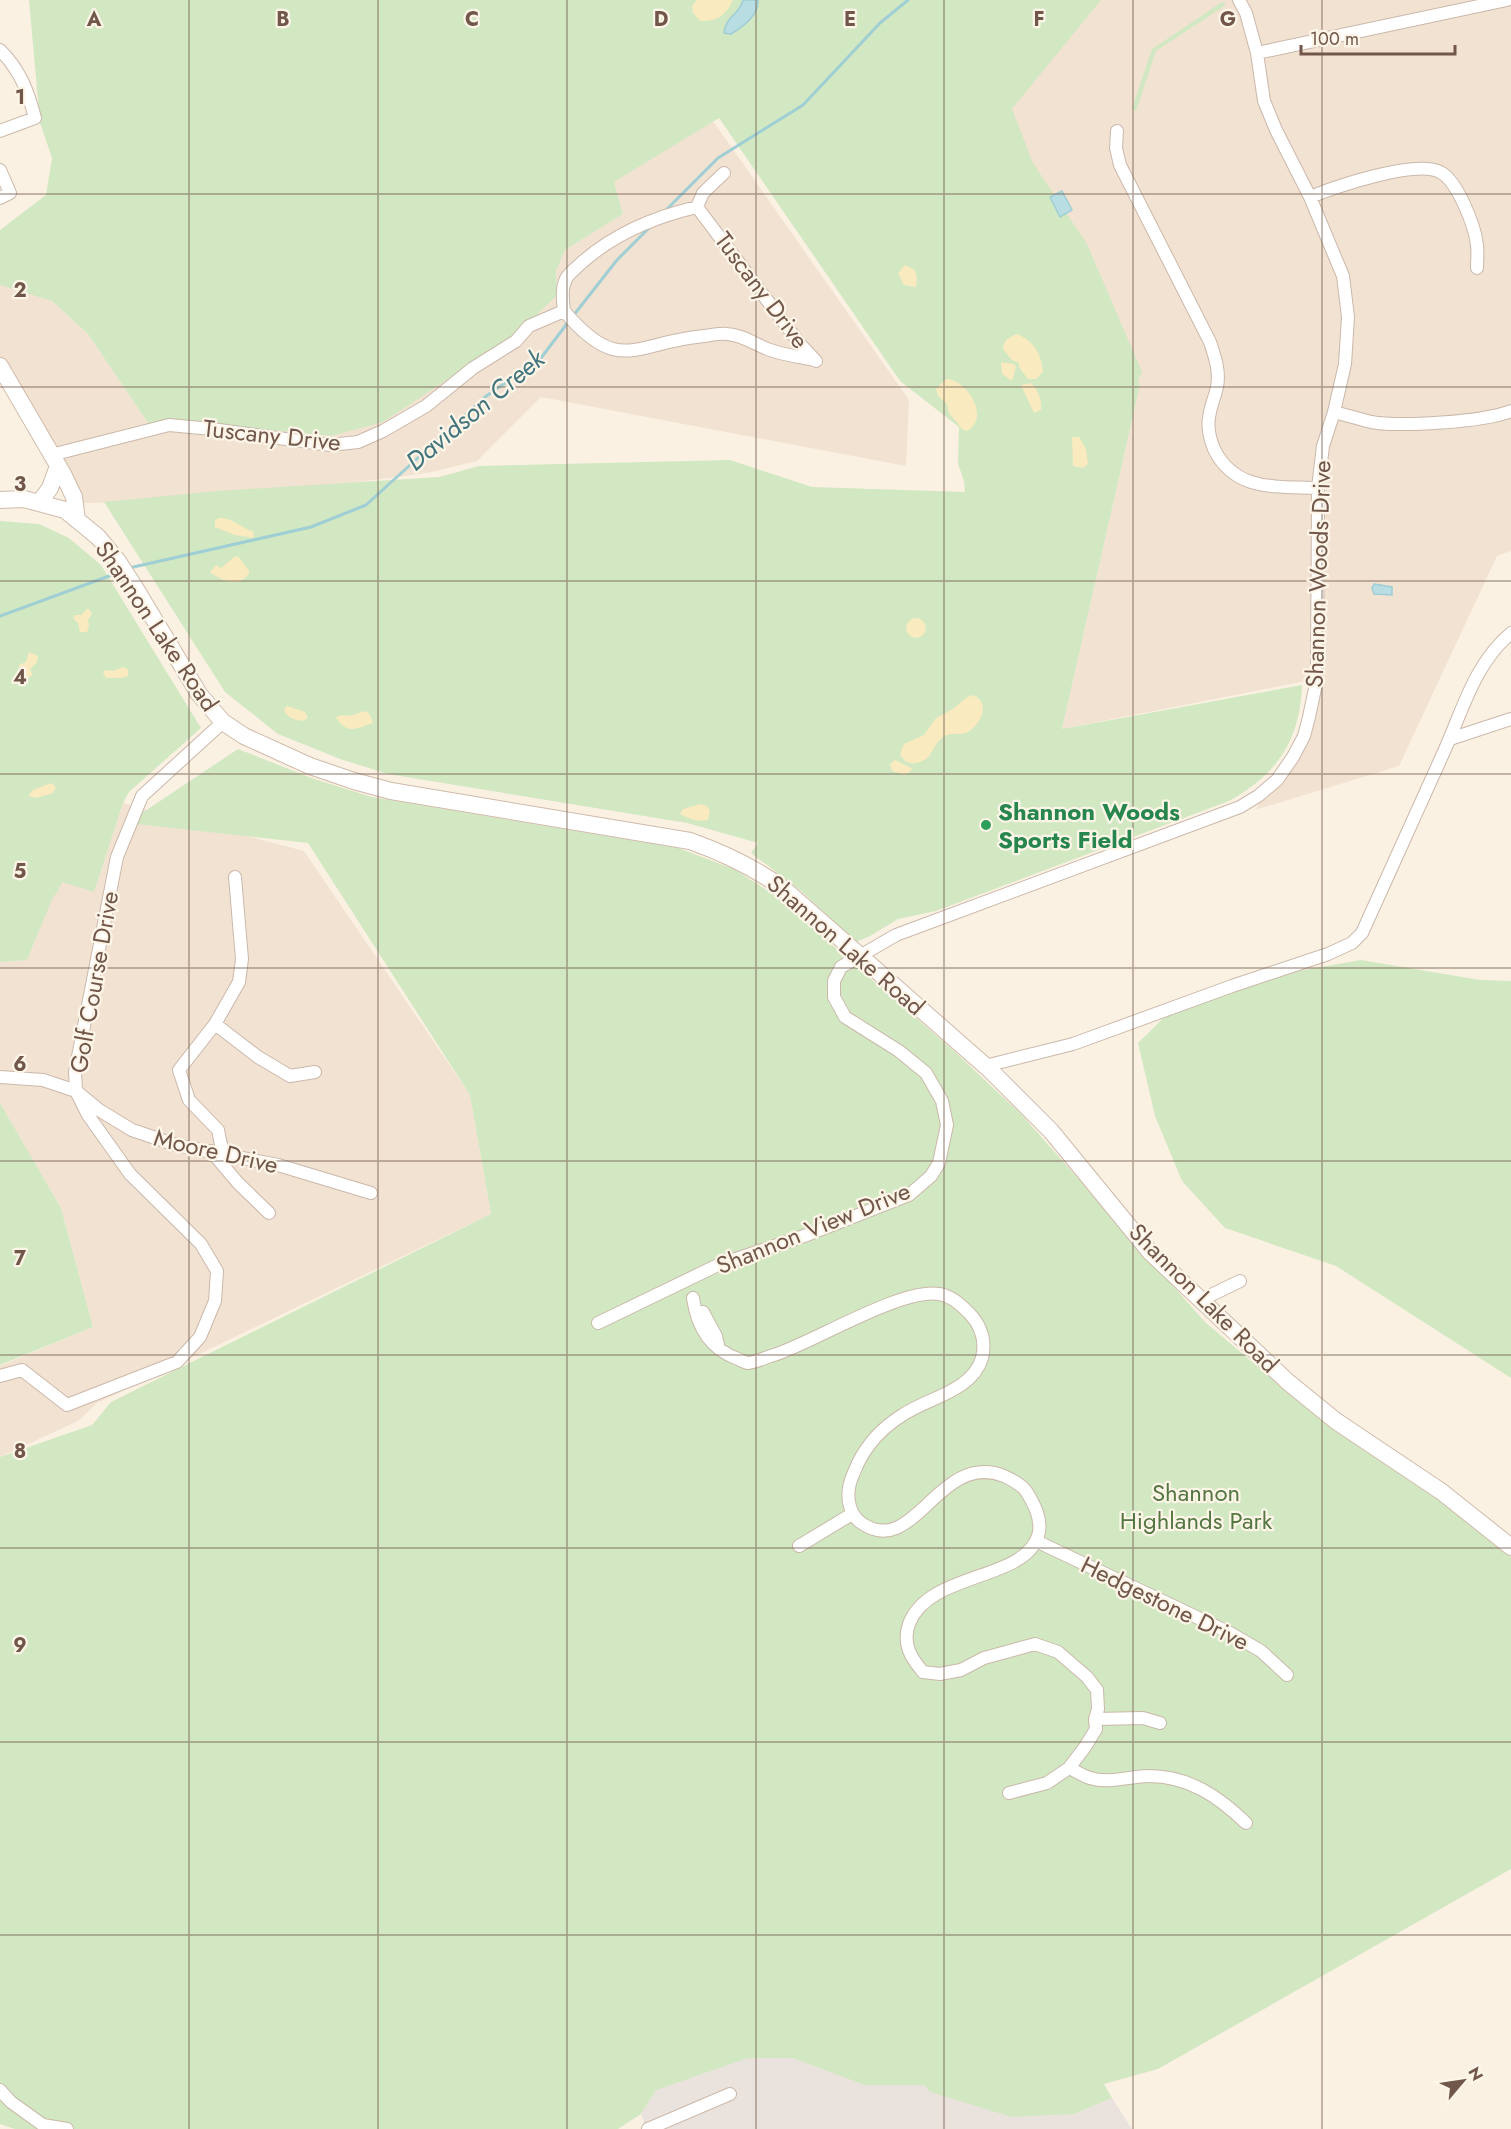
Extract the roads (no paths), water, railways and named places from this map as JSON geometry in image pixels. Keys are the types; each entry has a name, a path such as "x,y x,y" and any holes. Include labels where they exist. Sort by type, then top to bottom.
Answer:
{"main road":[{"path":"0,366 74,497 77,520"},
{"path":"39,503 50,488 54,461"},
{"name":"Shannon Lake Road","path":"0,500 24,499 65,510 98,537 117,560 199,694 223,722 273,751 310,766 391,791 690,841 716,850 762,873 784,889 985,1065 1051,1131 1150,1252 1288,1382 1336,1421 1442,1492 1511,1547"}],"street":[{"name":"Shannon Woods Drive","path":"860,957 896,935 1240,807 1277,780 1304,736 1317,679 1318,488 1323,446 1334,412 1345,364 1348,317 1342,276 1310,197 1264,102 1257,53 1246,13 1239,0"},
{"path":"1257,53 1508,0"},
{"path":"0,50 21,74 35,118 0,130"},
{"path":"1117,131 1116,148 1120,165 1210,342 1215,357 1219,373 1208,432 1220,460 1231,473 1246,481 1263,485 1318,488"},
{"path":"1310,197 1348,183 1399,172 1423,168 1440,171 1452,182 1462,201 1477,244 1477,268"},
{"path":"0,170 10,193 0,198"},
{"path":"564,311 563,288 566,277 586,258 636,226 668,214 697,207 703,193 724,172"},
{"name":"Tuscany Drive","path":"54,461 169,425 330,445 358,442 383,431 426,406 473,368 516,341 529,326 564,311 592,339 616,351 637,350 692,337 727,333 754,341 770,350 816,361 800,344 697,207"},
{"path":"1334,412 1372,422 1411,424 1479,419 1511,411"},
{"path":"985,1065 1073,1044 1328,954 1352,943 1362,933 1450,739 1471,686 1485,662 1511,633"},
{"path":"1450,739 1511,719"},
{"name":"Golf Course Drive","path":"0,1376 22,1370 67,1405 177,1362 200,1337 215,1301 217,1271 201,1244 130,1174 88,1115 76,1091 75,1072 117,857 142,796 223,722"},
{"path":"235,877 242,959 239,982 215,1024 179,1070 189,1100 218,1130 217,1152 238,1183 269,1213"},
{"name":"Shannon View Drive","path":"598,1323 718,1265 807,1235 909,1194 931,1176 939,1163 947,1125 942,1101 926,1073 899,1052 845,1017 834,997 834,981 841,967 860,957"},
{"path":"215,1024 258,1057 290,1076 315,1072"},
{"name":"Moore Drive","path":"0,1077 43,1080 76,1091 99,1110 132,1130 176,1145 278,1165 371,1193"},
{"path":"1201,1300 1240,1281"},
{"path":"683,1283 693,1298 695,1314 710,1342 731,1357 749,1363 782,1352 911,1297 939,1294 957,1301 974,1318 983,1336 984,1347 980,1364 969,1379 901,1415 877,1434 862,1456 849,1487 849,1505 852,1514 860,1522 876,1530 894,1531 913,1518 957,1479 974,1473 996,1473 1025,1488 1040,1522 1036,1541 1030,1550 1019,1559 959,1583 930,1598 915,1612 908,1626 906,1640 910,1656 923,1672 940,1674 961,1670 984,1658 1035,1644 1058,1652 1087,1677 1097,1690 1096,1729 1069,1768 1047,1783 1008,1793"},
{"path":"800,1546 852,1514"},
{"name":"Hedgestone Drive","path":"1036,1541 1230,1634 1261,1651 1287,1675"},
{"path":"1095,1719 1143,1718 1160,1723"},
{"path":"1069,1768 1089,1778 1104,1780 1150,1776 1177,1779 1206,1790 1226,1804 1246,1823"},
{"path":"0,2090 11,2102 43,2125 67,2129"},
{"path":"648,2129 730,2094"}],"water":[{"path":"743,0 758,0 756,11 740,28 731,34 724,33 727,22 739,9"},
{"path":"1062,191 1072,210 1060,217 1050,197"},
{"path":"1374,584 1392,587 1392,595 1374,594 1372,588"}],"waterway":[{"name":"Davidson Creek","path":"666,210 718,158 803,105 880,23 908,0"},
{"name":"Davidson Creek","path":"573,316 617,260 649,228"},
{"name":"Davidson Creek","path":"129,568 311,527 366,505 485,397 541,358 569,321"},
{"name":"Davidson Creek","path":"0,616 120,572"}],"place":[{"name":"Shannon Woods Sports Field","path":"986,825"}],"park label":[{"name":"Shannon Highlands Park","path":"1196,1506"}]}
